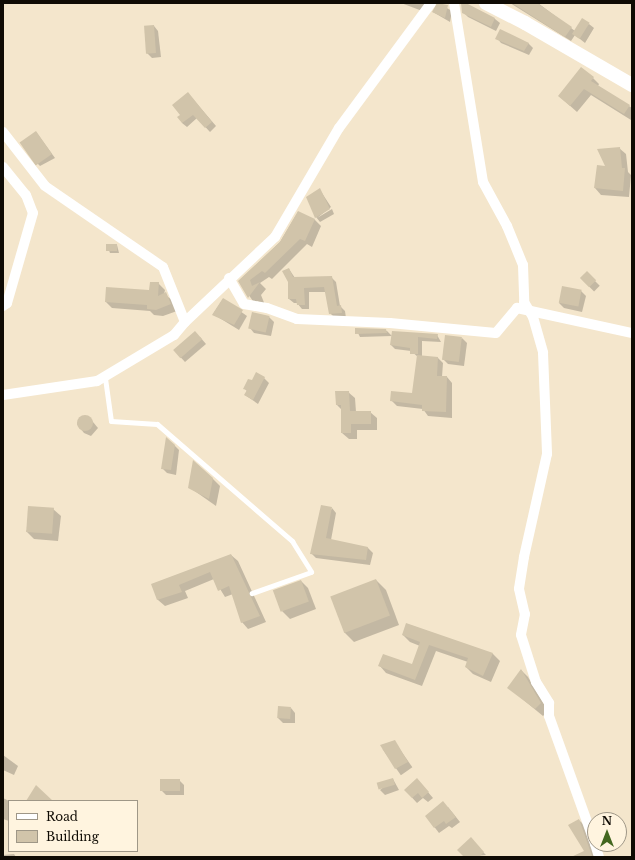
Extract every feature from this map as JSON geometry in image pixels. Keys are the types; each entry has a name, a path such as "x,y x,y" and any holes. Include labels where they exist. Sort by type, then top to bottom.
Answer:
{"main road":[{"path":"486,3 526,23 632,85"}],"street":[{"path":"3,395 97,381 105,378 174,335 229,278 275,237 339,128 431,3"},
{"path":"454,3 483,182 507,226 523,265 524,302 533,317 543,353 546,454 524,557 519,589 525,614 521,635 536,682 549,703 549,716 587,822"},
{"path":"3,132 45,186 163,267 185,322"},
{"path":"3,166 26,195 33,212 10,296 3,306"},
{"path":"229,278 244,304 267,308 298,319 390,323 496,333 517,308 632,334"}],"lane":[{"path":"105,378 111,421 157,424 292,541 311,572 252,593"}],"building":[{"path":"437,3 448,5 445,18 432,12"},
{"path":"461,3 466,3 495,18 491,27 462,13"},
{"path":"512,3 537,3 572,27 565,37"},
{"path":"582,18 590,23 580,39 572,34"},
{"path":"154,25 156,53 146,54 144,26"},
{"path":"500,29 529,43 524,51 495,39"},
{"path":"581,67 594,77 591,81 630,105 624,114 584,89 570,106 558,96"},
{"path":"188,92 212,122 205,128 193,115 182,123 177,117 180,115 172,105"},
{"path":"36,131 52,154 36,165 20,142"},
{"path":"620,147 622,168 625,168 623,191 594,188 597,165 605,166 597,149"},
{"path":"320,188 330,209 315,218 306,197"},
{"path":"298,211 315,219 305,241 300,239 265,273 262,271 250,280 252,286 260,282 248,298 238,281 280,242"},
{"path":"106,244 117,244 117,251 106,251"},
{"path":"289,268 293,277 332,276 337,306 341,305 342,313 329,314 324,287 304,288 305,305 297,305 296,299 288,299 288,282 282,271"},
{"path":"587,271 596,280 589,287 580,278"},
{"path":"150,282 159,282 158,296 166,292 171,304 156,310 147,309 147,305 105,302 106,287 149,290"},
{"path":"562,286 582,290 578,307 559,303"},
{"path":"223,298 243,310 234,325 212,315"},
{"path":"252,312 270,316 266,333 248,329"},
{"path":"355,328 386,329 387,333 355,334"},
{"path":"195,331 202,339 180,358 173,350"},
{"path":"392,331 438,334 437,339 418,337 418,354 410,354 410,348 390,345"},
{"path":"445,335 462,337 459,362 442,360"},
{"path":"417,355 438,357 437,376 447,376 446,412 422,411 422,405 390,401 391,391 412,393"},
{"path":"256,372 265,377 253,400 244,395 247,390 243,389 248,379 252,380"},
{"path":"335,391 349,391 350,411 371,411 371,424 351,424 351,433 341,433 341,405 336,405"},
{"path":"82,415 88,415 93,420 91,429 88,431 82,431 77,426 77,420"},
{"path":"166,437 175,445 171,470 161,469"},
{"path":"193,460 213,478 209,499 188,488"},
{"path":"321,505 332,507 326,538 368,547 366,560 310,554"},
{"path":"28,506 54,508 52,534 26,532"},
{"path":"231,554 260,616 241,623 229,586 218,591 210,572 179,585 182,592 157,600 151,584"},
{"path":"376,579 390,615 344,633 330,597"},
{"path":"301,580 309,602 281,612 273,590"},
{"path":"406,623 493,653 483,676 465,667 468,658 429,645 415,680 378,666 383,654 412,664 420,642 402,635"},
{"path":"521,669 541,703 535,709 507,688"},
{"path":"278,706 291,707 290,719 277,718"},
{"path":"395,740 408,762 395,769 380,745"},
{"path":"393,778 395,785 379,789 377,783"},
{"path":"417,778 429,792 422,798 418,793 412,798 404,790"},
{"path":"160,779 180,779 180,791 160,791"},
{"path":"36,785 52,800 27,800"},
{"path":"443,801 456,817 446,824 444,821 434,828 425,816"},
{"path":"579,819 587,842 587,852 591,852 592,856 571,857 584,851 568,825"},
{"path":"471,837 484,852 479,857 464,857 457,850"}]}
